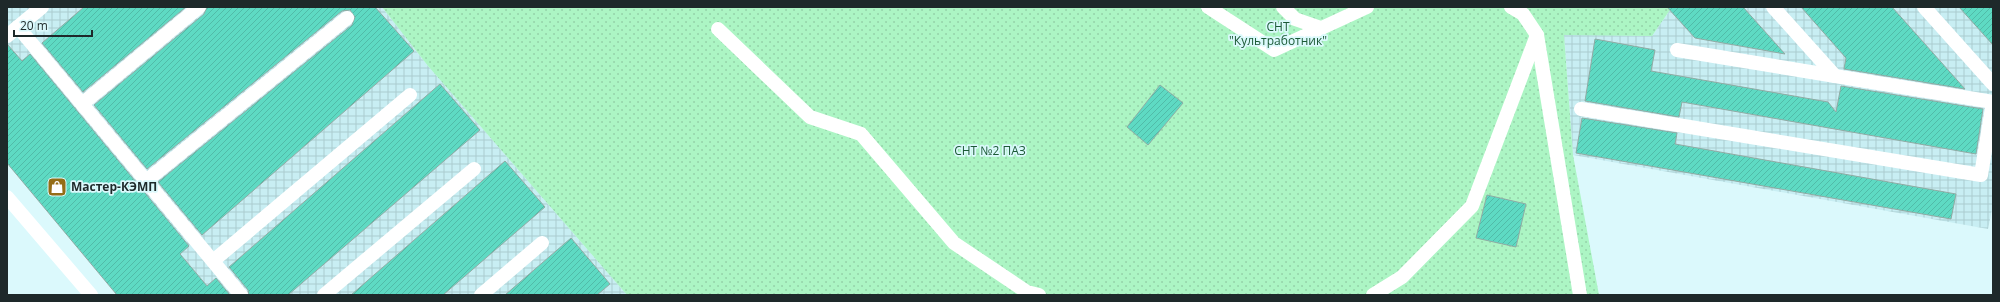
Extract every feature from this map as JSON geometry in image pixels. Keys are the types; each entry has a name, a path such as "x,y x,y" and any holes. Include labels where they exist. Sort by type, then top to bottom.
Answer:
{"lane":[{"path":"7,36 42,7"},
{"path":"82,104 199,7"},
{"path":"1208,7 1274,50 1367,7"},
{"path":"1283,7 1295,19 1321,28"},
{"path":"1511,7 1523,14 1537,35 1580,295"},
{"path":"1773,7 1835,76"},
{"path":"1924,7 1993,84"},
{"path":"146,181 347,18"},
{"path":"18,27 241,295"},
{"path":"718,29 810,117 861,134 954,243 1027,292 1040,295"},
{"path":"1373,295 1402,277 1472,206 1537,35"},
{"path":"1581,109 1981,175 1993,102 1677,50"},
{"path":"213,261 410,95"},
{"path":"324,295 474,169"},
{"path":"7,197 91,295"},
{"path":"481,295 542,243"}],"shaded area":[{"path":"7,7 382,7 428,66 627,295 165,295 7,101"},
{"path":"1672,7 1993,7 1993,205 1988,229 1573,155 1564,34 1652,36"}],"green space":[{"name":"СНТ №2 ПАЗ","path":"382,7 1672,7 1652,36 1564,35 1573,155 1599,295 627,295 428,66"}],"building":[{"path":"84,7 186,7 83,92 42,43"},
{"path":"207,7 375,7 414,51 202,235 158,182 352,25 355,17 350,10 342,11 147,169 94,105 204,14"},
{"path":"1667,7 1743,7 1785,54 1695,38"},
{"path":"1801,7 1892,7 1965,89 1844,69 1846,58"},
{"path":"1959,7 1993,7 1993,45"},
{"path":"1595,39 1655,50 1651,71 1828,102 1836,112 1841,86 1983,109 1976,154 1682,102 1679,117 1585,101"},
{"path":"7,44 22,61 30,54 189,246 180,254 207,286 216,278 230,295 117,295 7,163"},
{"path":"440,84 480,130 288,295 249,295 248,290 229,267"},
{"path":"1160,85 1183,103 1148,145 1127,127"},
{"path":"1582,118 1677,133 1675,144 1956,194 1951,219 1576,153"},
{"path":"505,161 545,207 443,295 351,295"},
{"path":"1487,195 1526,204 1516,247 1476,238"},
{"path":"571,238 610,284 597,295 505,295"}],"place":[{"name":"Мастер-КЭМП","path":"57,187"}],"park label":[{"name":"СНТ \"Культработник\"","path":"1278,34"}]}
